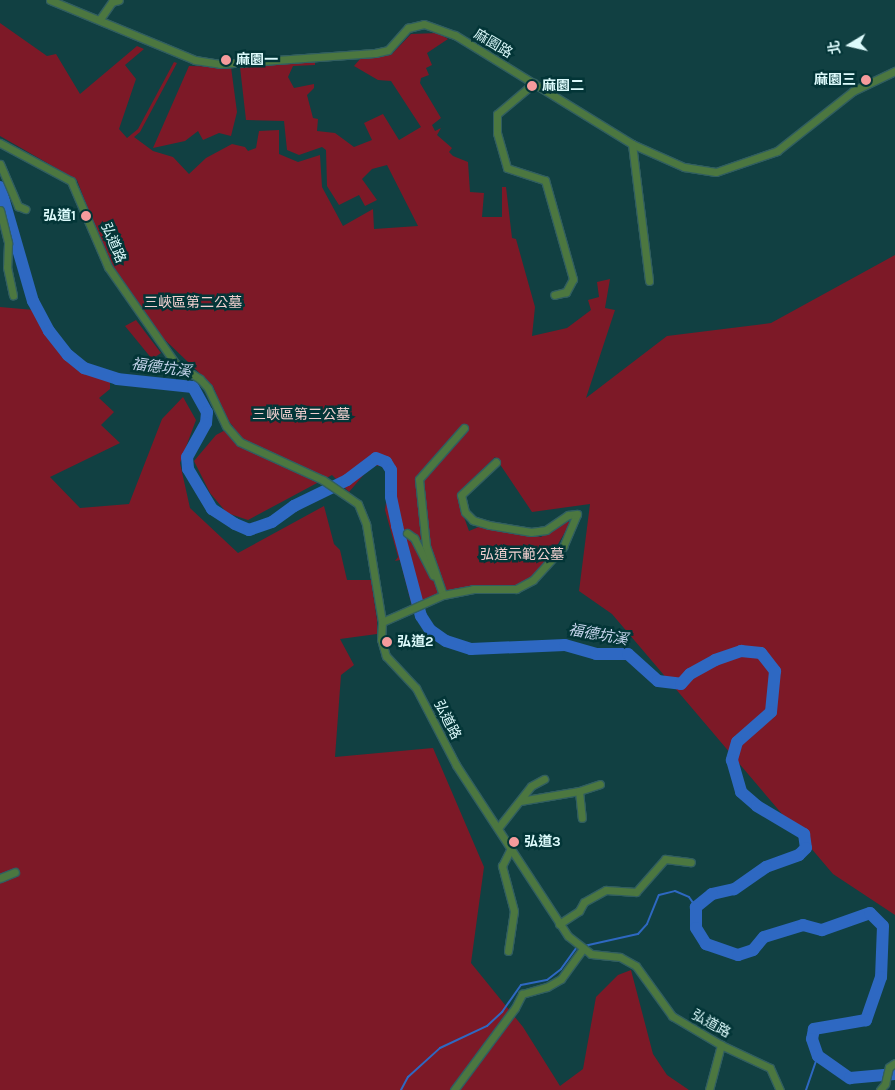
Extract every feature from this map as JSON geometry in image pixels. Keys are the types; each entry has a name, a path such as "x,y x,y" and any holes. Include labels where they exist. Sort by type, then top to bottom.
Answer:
{"street":[{"name":"麻園路","path":"50,0 100,19 195,60 220,64 375,53 388,50 408,28 424,24 454,35 632,144 684,167 716,172 777,151 853,91 895,71"},
{"path":"100,19 112,2 119,0"},
{"path":"534,83 497,114 497,134 507,168 545,180 573,280 566,292 554,295"},
{"name":"弘道路","path":"0,143 71,181 77,190 108,267 176,364 200,379 211,392 230,431 240,442 323,480 358,504 366,524 382,622 381,639 386,656 416,688 456,765 498,828 510,850 536,884 559,924 580,946 591,954 620,957 636,966 666,1010 721,1045 770,1068 780,1090"},
{"path":"632,144 649,281"},
{"path":"0,164 18,206 25,209"},
{"path":"0,210 8,243 7,267 13,295"},
{"path":"443,595 426,546 419,479 464,428"},
{"path":"382,622 443,595 473,589 507,591 533,580 562,547 575,525 577,514 568,514 546,530 531,532 473,520 465,512 461,495 496,462"},
{"path":"406,533 414,538 437,579"},
{"path":"498,828 531,786 544,779"},
{"path":"520,801 579,792 600,784"},
{"path":"579,792 582,818"},
{"path":"508,951 514,911 502,866 510,850"},
{"path":"559,924 579,911 584,902 606,890 636,892 665,859 691,862"},
{"path":"0,878 15,872"},
{"path":"454,1090 515,1008 522,994 547,987 561,979 580,946"},
{"path":"709,1090 721,1045"},
{"path":"880,1090 892,1065"}],"green space":[{"path":"0,23 47,56 56,54 80,94 137,46 144,49 125,65 136,79 119,129 127,138 138,129 174,62 177,63 140,132 134,137 153,151 173,157 189,174 206,158 232,144 245,147 248,151 256,148 259,131 279,130 279,154 298,162 320,155 322,187 343,226 373,209 374,229 418,226 387,165 372,169 362,179 377,200 365,206 359,195 339,205 327,186 326,150 322,147 299,155 287,150 284,121 246,120 240,67 315,61 315,65 293,66 288,77 294,88 314,84 314,88 307,95 313,118 318,119 317,131 335,133 354,147 372,140 364,123 383,114 399,140 421,127 391,81 378,80 354,66 360,59 391,55 411,34 438,33 448,39 427,53 432,65 426,68 429,75 421,78 420,83 441,118 432,125 435,131 441,128 437,135 452,148 449,152 453,156 468,162 470,192 484,193 482,217 502,217 502,187 506,187 512,238 516,239 535,307 532,336 567,328 591,310 588,300 599,297 597,282 610,279 605,308 615,310 586,398 667,336 771,323 895,255 895,915 833,874 612,614 579,591 590,504 532,512 495,457 459,492 460,506 469,531 481,526 541,537 563,522 571,522 548,561 531,578 517,586 474,586 412,606 400,560 395,561 398,557 385,510 389,480 385,469 381,466 372,465 349,492 332,475 248,520 227,513 210,493 194,461 216,435 233,426 227,420 213,386 163,338 106,256 77,180 0,136"},
{"path":"189,66 231,67 237,112 231,136 219,133 203,140 198,131 185,141 153,148"},
{"path":"0,307 34,310 62,357 80,372 110,381 110,389 99,398 114,412 101,425 120,443 50,477 80,508 129,504 162,419 183,397 196,420 180,463 190,508 238,553 324,506 334,544 340,550 347,580 371,580 377,620 377,634 340,639 354,665 341,675 335,757 433,748 484,867 471,963 523,1027 560,1086 583,1069 596,997 618,975 631,970 653,1054 667,1075 689,1090 0,1090"},
{"path":"136,320 161,353 152,359 125,326"}],"waterway":[{"name":"福德坑溪","path":"0,187 33,301 49,331 68,355 84,368 117,379 193,387 207,412 206,423 187,457 188,469 212,509 235,524 249,530 272,522 294,506 347,480 376,458 386,462 391,470 391,497 421,616 430,630 446,641 471,649 565,645 596,654 628,654 658,681 681,684 690,674 715,660 741,651 761,653 775,671 771,712 737,742 732,760 741,792 757,806 804,834 806,848 799,855 766,867 734,889 712,894 696,907 696,928 706,944 738,955 753,950 764,937 803,925 822,930 870,913 883,926 881,977 866,1020 814,1029 812,1039 818,1056 850,1078 895,1074"},
{"path":"584,946 638,934 647,924 659,895 675,891 689,897 696,907"},
{"path":"401,1090 408,1077 440,1048 487,1026 502,1012 521,985 547,980 561,969 577,947"},
{"path":"806,1090 818,1056"}],"place":[{"name":"麻園一","path":"226,60"},
{"name":"麻園三","path":"866,80"},
{"name":"麻園二","path":"532,86"},
{"name":"弘道1","path":"86,216"},
{"name":"弘道2","path":"387,642"},
{"name":"弘道3","path":"514,842"}],"park label":[{"name":"三峽區第二公墓","path":"193,303"},
{"name":"三峽區第三公墓","path":"301,415"},
{"name":"弘道示範公墓","path":"522,555"}]}
